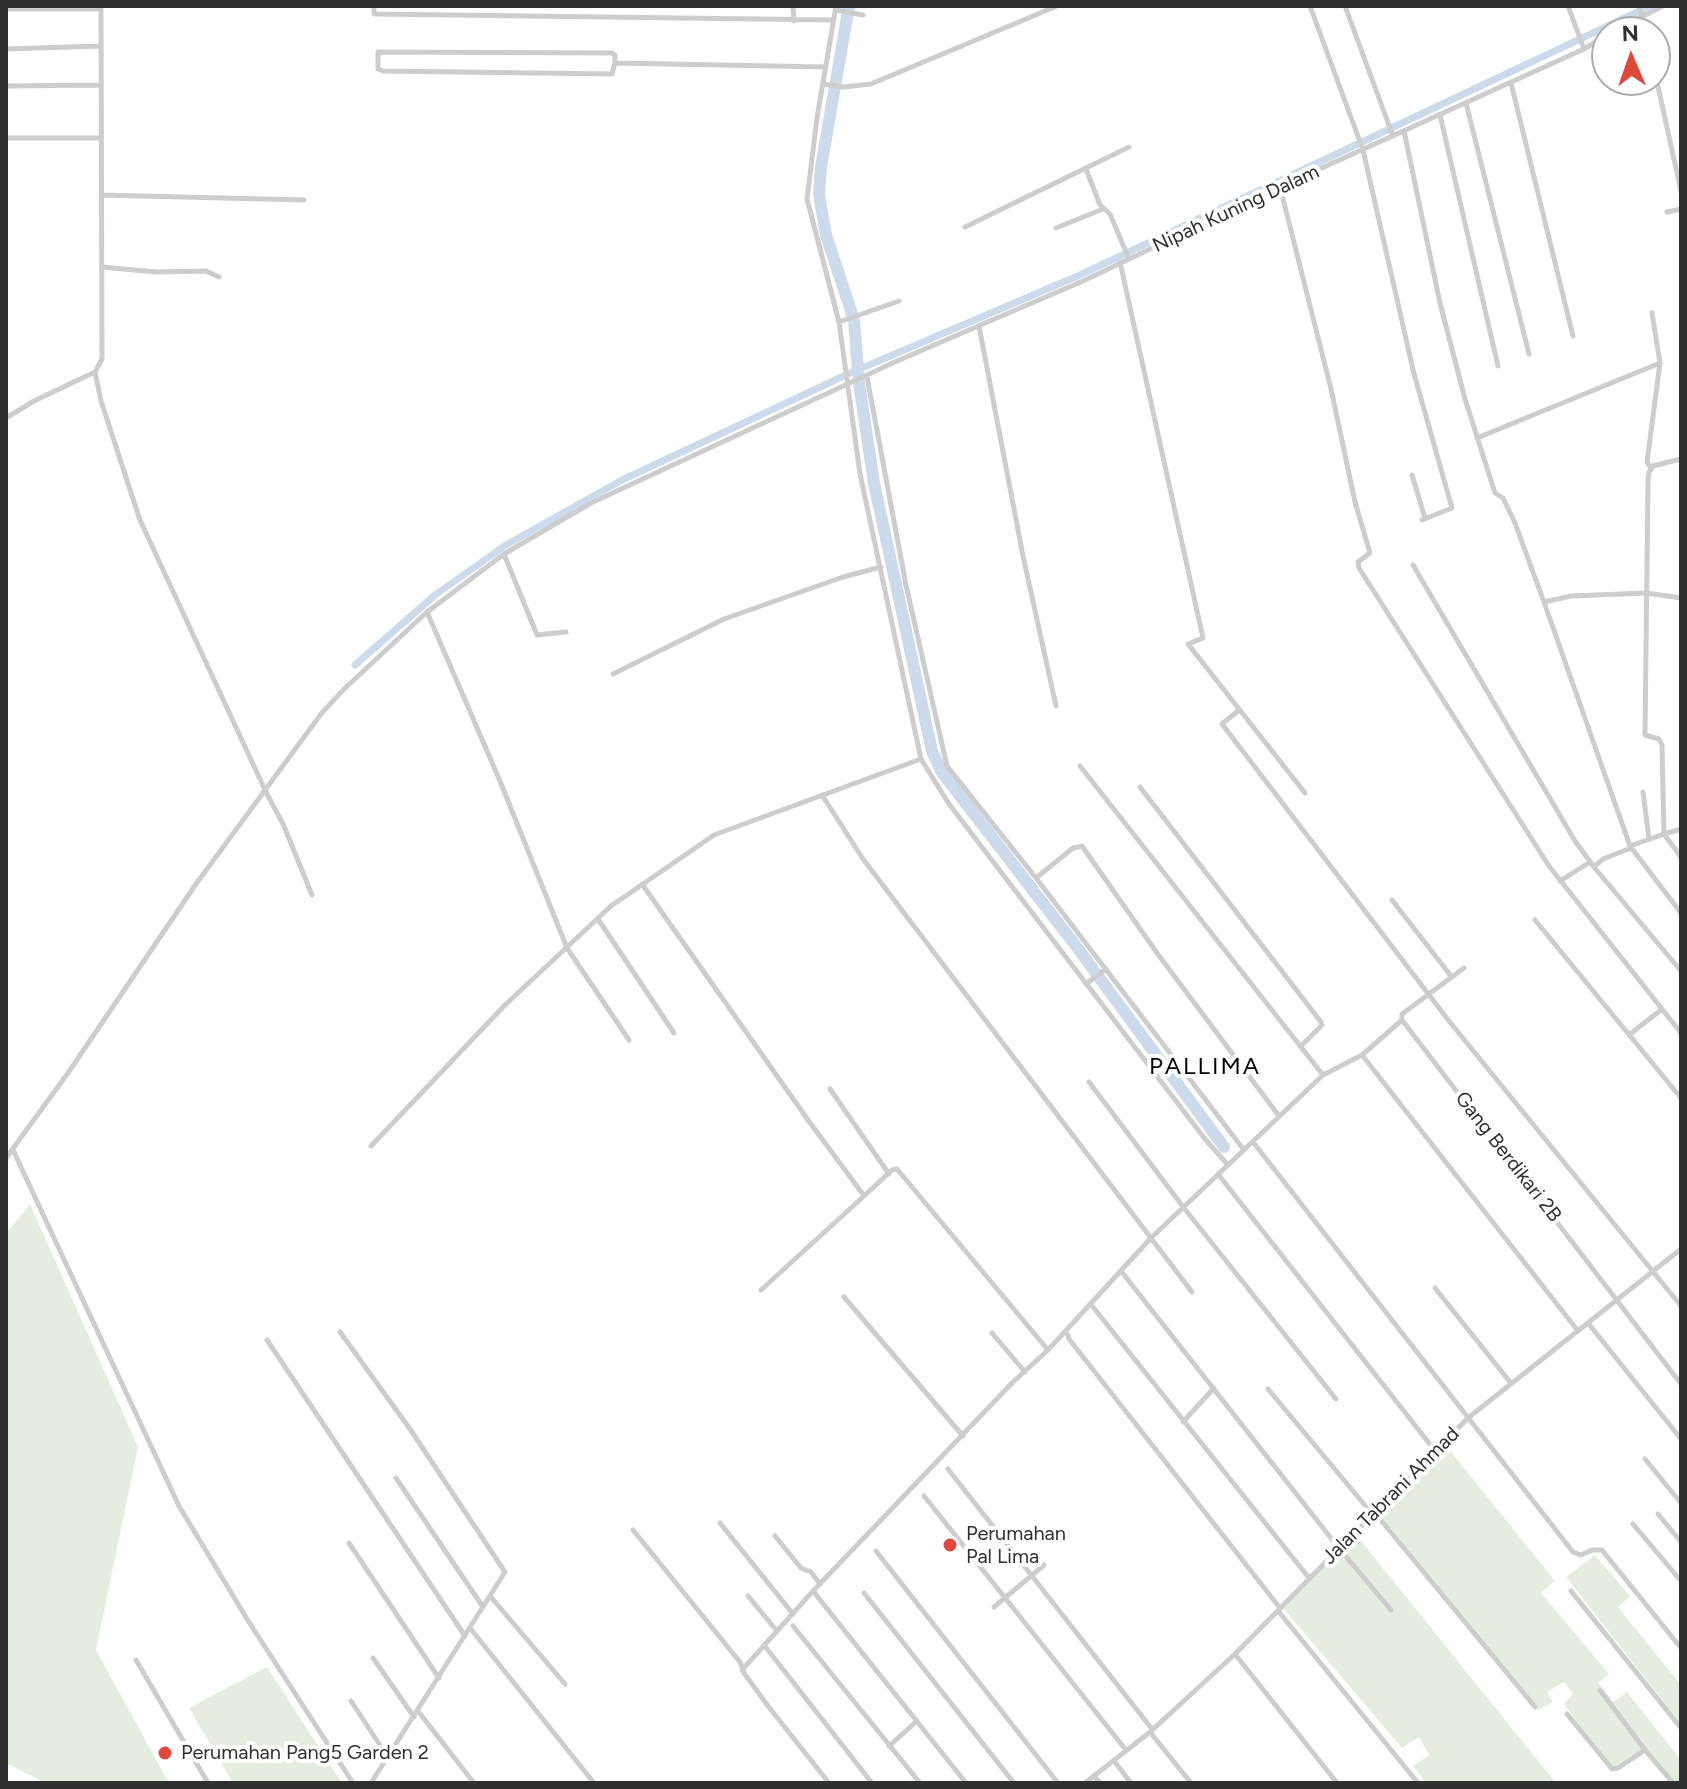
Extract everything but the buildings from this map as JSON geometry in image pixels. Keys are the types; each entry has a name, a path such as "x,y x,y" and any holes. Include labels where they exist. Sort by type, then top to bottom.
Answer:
{"street":[{"path":"374,6 374,14 834,20"},
{"path":"529,6 529,15"},
{"path":"793,6 794,21"},
{"path":"825,85 871,84 1057,6"},
{"path":"1310,6 1362,149 1414,374 1452,508 1424,519 1412,475"},
{"path":"1345,6 1393,136"},
{"path":"1568,6 1583,46"},
{"path":"1640,11 1663,6"},
{"path":"6,9 101,8 102,267 102,359 95,372 6,418"},
{"path":"863,15 836,8 807,199 842,321 845,371 860,474 921,759 949,804 1228,1165"},
{"name":"Nipah Kuning Dalam","path":"6,1158 68,1073 196,884 321,714 427,612 504,554 591,503 848,383 1083,281 1120,262 1127,255 1511,83 1591,42"},
{"path":"6,49 101,46"},
{"path":"379,50 612,53 615,63 612,74 378,69 379,50"},
{"path":"615,63 826,67"},
{"path":"1511,83 1573,336"},
{"path":"6,86 101,85"},
{"path":"1660,96 1681,191"},
{"path":"1466,103 1529,354"},
{"path":"1440,115 1498,366"},
{"path":"1404,131 1448,340 1495,493 1503,497 1509,510 1630,847 1681,913"},
{"path":"6,138 101,138"},
{"path":"965,227 1129,147"},
{"path":"1086,169 1127,255"},
{"path":"1280,187 1331,389 1355,502 1370,550 1358,562 1359,568 1560,881 1681,1033"},
{"path":"101,195 304,200"},
{"path":"1056,228 1103,209"},
{"path":"1667,212 1681,209"},
{"path":"1120,262 1203,638 1188,644 1305,793"},
{"path":"102,267 156,272 206,271 219,277"},
{"path":"842,321 899,301"},
{"path":"1652,313 1660,363 1647,462 1651,468 1648,480 1645,735 1659,739 1662,745 1664,834 1681,857"},
{"path":"979,326 1023,556 1056,706"},
{"path":"1477,438 1660,363"},
{"path":"95,372 101,401 140,520 284,826 312,895"},
{"path":"865,378 906,585 947,766 1244,1150"},
{"path":"1651,468 1681,459"},
{"path":"504,554 537,635 566,632"},
{"path":"1413,565 1534,774 1592,864 1681,971"},
{"path":"613,674 724,619 843,577 881,567"},
{"path":"1544,602 1571,596 1646,593 1681,597"},
{"path":"427,612 567,948 629,1040"},
{"path":"1239,710 1222,724 1449,1021 1681,1306"},
{"path":"371,1146 505,1005 611,906 642,884 714,835 921,759"},
{"path":"1080,766 1323,1075"},
{"path":"1140,787 1321,1022 1322,1025 1301,1046"},
{"path":"1643,792 1649,839"},
{"path":"822,795 872,872 1192,1292"},
{"path":"1560,881 1630,847 1681,829"},
{"path":"1036,878 1073,848 1082,846 1157,953 1279,1116"},
{"path":"642,884 864,1196"},
{"path":"1392,900 1451,976"},
{"path":"598,919 674,1033"},
{"path":"1535,920 1681,1098"},
{"path":"742,1670 813,1591 1048,1350 1151,1238 1323,1075 1362,1055 1429,993 1464,968"},
{"path":"1086,984 1106,969"},
{"path":"1629,1035 1662,1009"},
{"name":"Gang Berdikari 2B","path":"1402,1017 1681,1384"},
{"path":"1362,1055 1578,1331"},
{"path":"1089,1082 1184,1208 1336,1399"},
{"path":"830,1089 889,1174"},
{"path":"1253,1142 1573,1552 1581,1555 1602,1550 1681,1648"},
{"path":"12,1149 179,1506 247,1619 353,1783"},
{"path":"761,1290 896,1169 1048,1350"},
{"path":"1218,1174 1436,1452"},
{"name":"Jalan Tabrani Ahmad","path":"1085,1783 1151,1730 1235,1654 1468,1418 1681,1249"},
{"path":"1121,1271 1391,1610"},
{"path":"1435,1288 1510,1382"},
{"path":"844,1297 963,1436"},
{"path":"1093,1307 1309,1578"},
{"path":"1588,1323 1681,1439"},
{"path":"340,1332 505,1568 505,1574 371,1783"},
{"path":"992,1333 1025,1372"},
{"path":"1068,1335 1279,1610 1418,1783"},
{"path":"267,1340 465,1636"},
{"path":"1183,1422 1214,1388"},
{"path":"1268,1389 1535,1707"},
{"path":"1645,1459 1681,1503"},
{"path":"948,1469 1191,1783"},
{"path":"396,1478 483,1607"},
{"path":"924,1496 1126,1750"},
{"path":"1658,1514 1681,1542"},
{"path":"720,1523 793,1614"},
{"path":"1633,1524 1681,1581"},
{"path":"633,1530 740,1662 742,1670 829,1783"},
{"path":"775,1536 801,1568 811,1572 820,1584"},
{"path":"349,1543 439,1678"},
{"path":"876,1551 1058,1783"},
{"path":"994,1607 1044,1565"},
{"path":"813,1591 966,1783"},
{"path":"1571,1591 1681,1728"},
{"path":"864,1593 1014,1783"},
{"path":"490,1596 565,1684"},
{"path":"748,1596 777,1631"},
{"path":"793,1626 920,1783"},
{"path":"470,1628 594,1783"},
{"path":"764,1645 868,1782"},
{"path":"1235,1654 1337,1783"},
{"path":"373,1658 414,1717"},
{"path":"136,1660 208,1783"},
{"path":"1600,1690 1673,1783"},
{"path":"351,1701 389,1759"},
{"path":"418,1711 474,1783"},
{"path":"1567,1714 1615,1770 1645,1750"},
{"path":"889,1746 917,1721"},
{"path":"1114,1761 1131,1783"},
{"path":"1094,1776 1100,1783"}],"shaded area":[{"path":"30,1204 138,1447 96,1650 169,1783 45,1783 6,1763 6,1234"},
{"path":"1451,1452 1555,1581 1541,1593 1609,1674 1598,1683 1613,1702 1627,1692 1681,1760 1681,1783 1674,1783 1645,1748 1612,1769 1564,1704 1573,1694 1564,1682 1547,1692 1553,1702 1539,1710 1377,1511"},
{"path":"1357,1536 1556,1783 1426,1783 1413,1766 1429,1755 1419,1737 1402,1748 1282,1607"},
{"path":"1595,1555 1630,1596 1618,1607 1681,1685 1681,1724 1566,1577"},
{"path":"267,1667 342,1783 233,1783 189,1708"}],"waterway":[{"path":"849,6 819,194 826,235 854,320 859,383 874,483 932,751 941,771 1076,946 1224,1147"},
{"path":"355,665 435,595 506,545 622,480 848,374 1080,275 1650,6"}],"place":[{"name":"Perumahan Pal Lima","path":"950,1545"},
{"name":"Perumahan Pang5 Garden 2","path":"165,1753"}],"district":[{"name":"PALLIMA","path":"1205,1067"}]}
